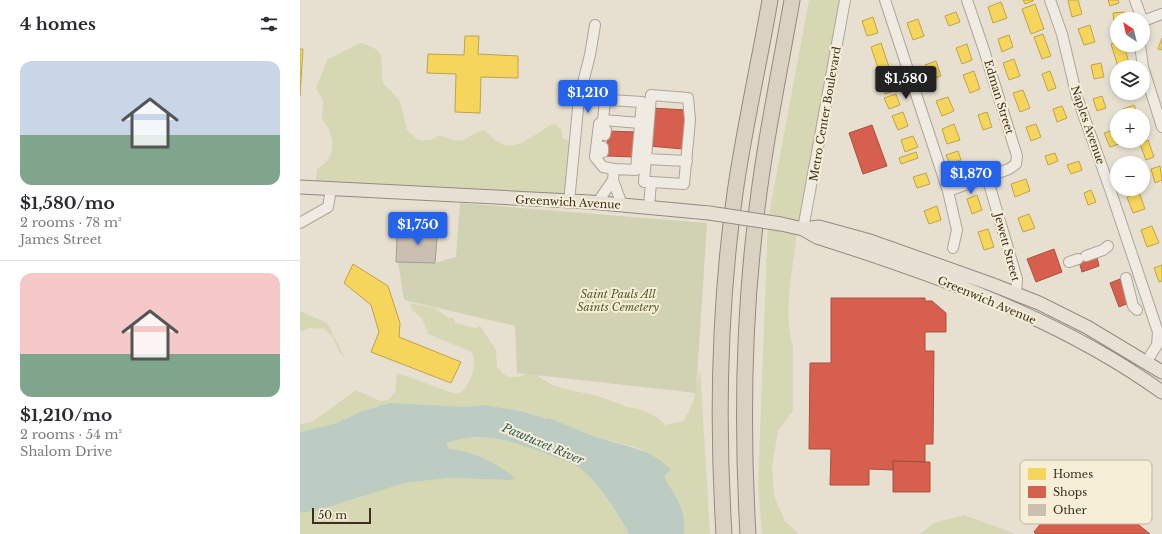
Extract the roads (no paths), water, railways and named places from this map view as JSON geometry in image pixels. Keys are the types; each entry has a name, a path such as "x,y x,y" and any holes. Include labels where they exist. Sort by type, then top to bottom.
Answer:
{"highway":[{"path":"724,534 720,438 723,314 735,193 770,0"},
{"path":"748,534 744,396 749,282 763,167 792,0"}],"main road":[{"name":"Greenwich Avenue","path":"300,187 649,207 709,213 781,224 803,229 819,228 870,241 1016,294 1087,326 1147,361 1162,372"},
{"name":"Greenwich Avenue","path":"803,229 817,237 934,277 1011,308 1074,339 1135,374 1162,392"},
{"path":"1011,308 1016,294"},
{"path":"1135,374 1147,361"}],"street":[{"name":"Metro Center Boulevard","path":"803,229 845,0"},
{"path":"885,0 948,191 957,230 953,248"},
{"name":"Edman Street","path":"948,191 1009,169 1016,164 1017,156 967,0"},
{"name":"Naples Avenue","path":"1050,0 1062,34 1077,97 1115,203 1158,332 1157,345 1147,361"},
{"path":"1135,0 1139,12"},
{"path":"1150,18 1162,14"},
{"path":"569,202 579,98 590,55 595,25"},
{"path":"1150,83 1158,102 1162,127"},
{"path":"651,95 688,98 690,120 687,161 684,184 644,182 651,95"},
{"path":"579,98 642,102 636,170 614,170 603,167 598,163 595,155 605,100"},
{"path":"601,122 640,123"},
{"path":"601,122 606,130 605,135"},
{"path":"595,155 603,152 603,148"},
{"path":"646,159 687,161"},
{"path":"614,170 613,180 622,205"},
{"name":"Jewett Street","path":"987,177 1017,279 1016,294"},
{"path":"597,203 613,180"},
{"path":"649,207 651,182"},
{"path":"300,223 328,207 331,189"},
{"path":"1078,259 1103,250 1108,246"},
{"path":"1126,278 1126,283 1133,306 1137,310"}],"water":[{"name":"Pawtuxet River","path":"390,403 463,407 484,405 521,411 546,419 548,418 599,438 638,449 655,457 671,470 665,475 665,478 680,504 684,518 684,534 629,534 601,489 578,466 515,443 473,437 459,439 446,444 449,449 467,452 493,463 515,478 510,480 449,478 405,483 315,511 300,513 300,432 337,423 363,411"}],"park label":[{"name":"Saint Pauls All Saints Cemetery","path":"618,300"}]}
